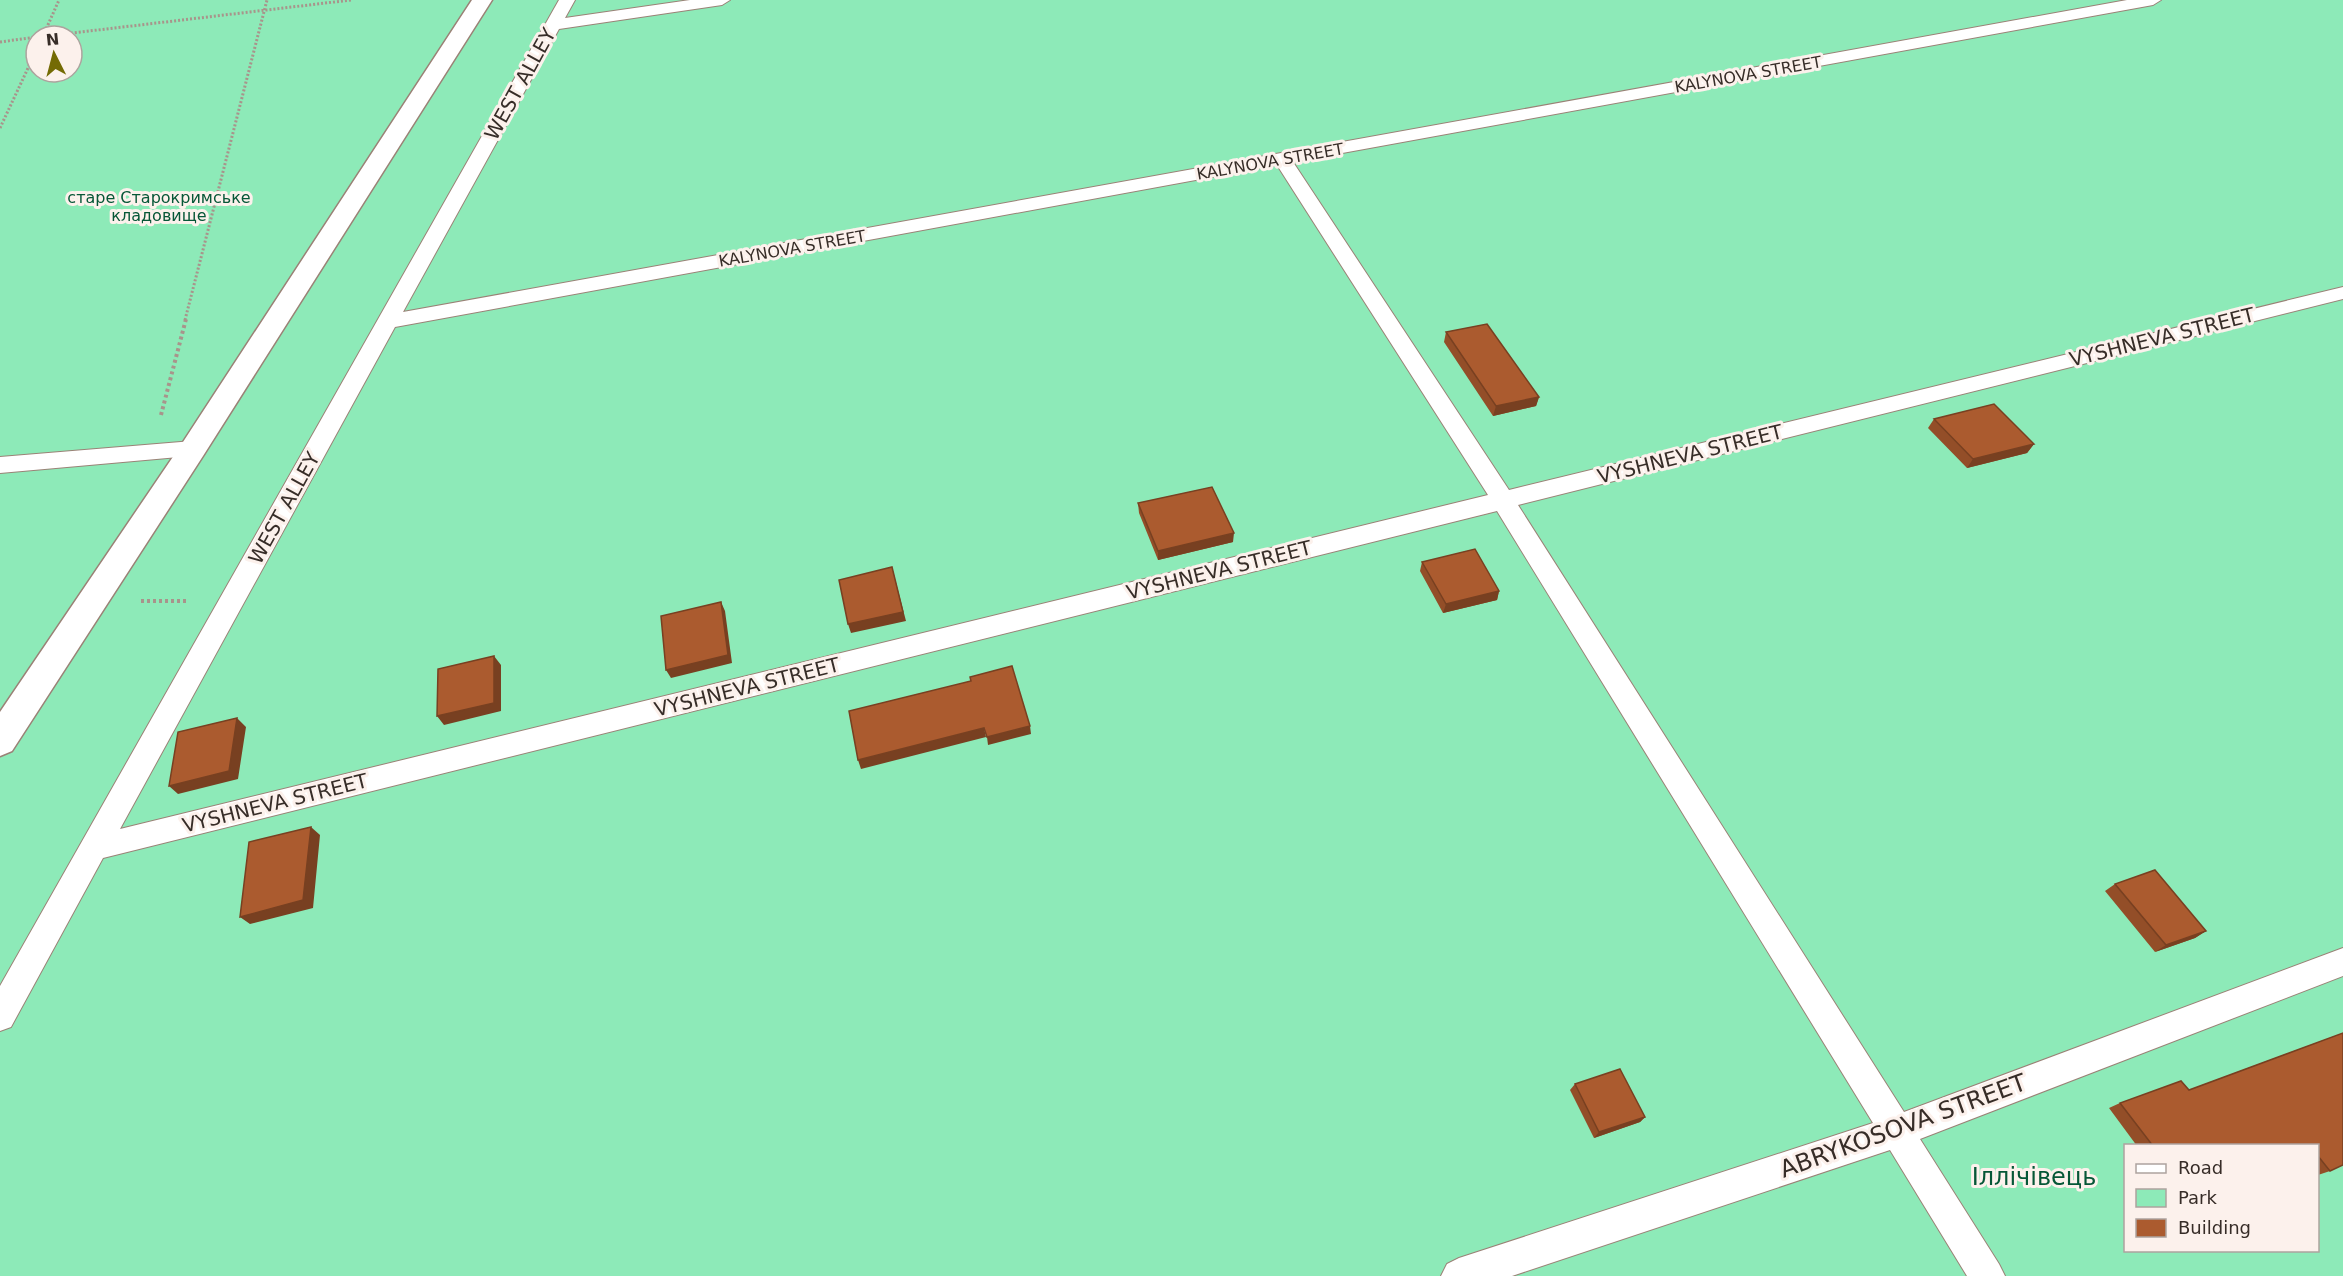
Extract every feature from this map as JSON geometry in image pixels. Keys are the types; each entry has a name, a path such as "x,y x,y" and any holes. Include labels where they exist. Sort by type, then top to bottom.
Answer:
{"street":[{"path":"0,741 193,449 482,0"}],"lane":[{"name":"WEST ALLEY","path":"0,1016 567,0"},
{"path":"553,25 722,0"},
{"name":"KALYNOVA STREET","path":"387,322 2153,0"},
{"path":"1282,159 1503,500 1987,1276"},
{"name":"VYSHNEVA STREET","path":"94,848 2343,293"},
{"path":"0,465 193,449"},
{"name":"ABRYKOSOVA STREET","path":"1459,1276 1898,1131 2343,962"}],"path":[{"path":"50,24 59,0"},
{"path":"152,452 267,0"},
{"path":"84,31 351,0"},
{"path":"0,42 24,39"},
{"path":"0,128 24,77"},
{"path":"93,601 232,602"}],"green space":[{"path":"0,0 2343,0 2343,1276 0,1276"}],"building":[{"path":"1487,324 1539,397 1496,406 1446,332"},
{"path":"1994,404 2034,444 1973,459 1934,419"},
{"path":"1212,487 1234,533 1158,551 1138,503"},
{"path":"1475,549 1499,591 1446,604 1422,562"},
{"path":"892,567 903,612 848,624 839,580"},
{"path":"721,602 728,655 666,670 661,616"},
{"path":"494,656 494,703 437,716 438,669"},
{"path":"1012,666 1030,726 987,737 984,728 858,760 849,711 971,681 970,677"},
{"path":"237,718 229,771 169,786 178,732"},
{"path":"311,827 303,900 240,917 249,842"},
{"path":"2155,870 2206,931 2166,945 2115,884"},
{"path":"2343,1033 2343,1165 2330,1171 2319,1157 2319,1144 2151,1144 2120,1103 2181,1081 2189,1090"},
{"path":"1620,1069 1645,1117 1599,1132 1575,1084"}],"park label":[{"name":"старе Старокримське кладовище","path":"159,206"},
{"name":"Іллічівець","path":"2034,1177"}]}
